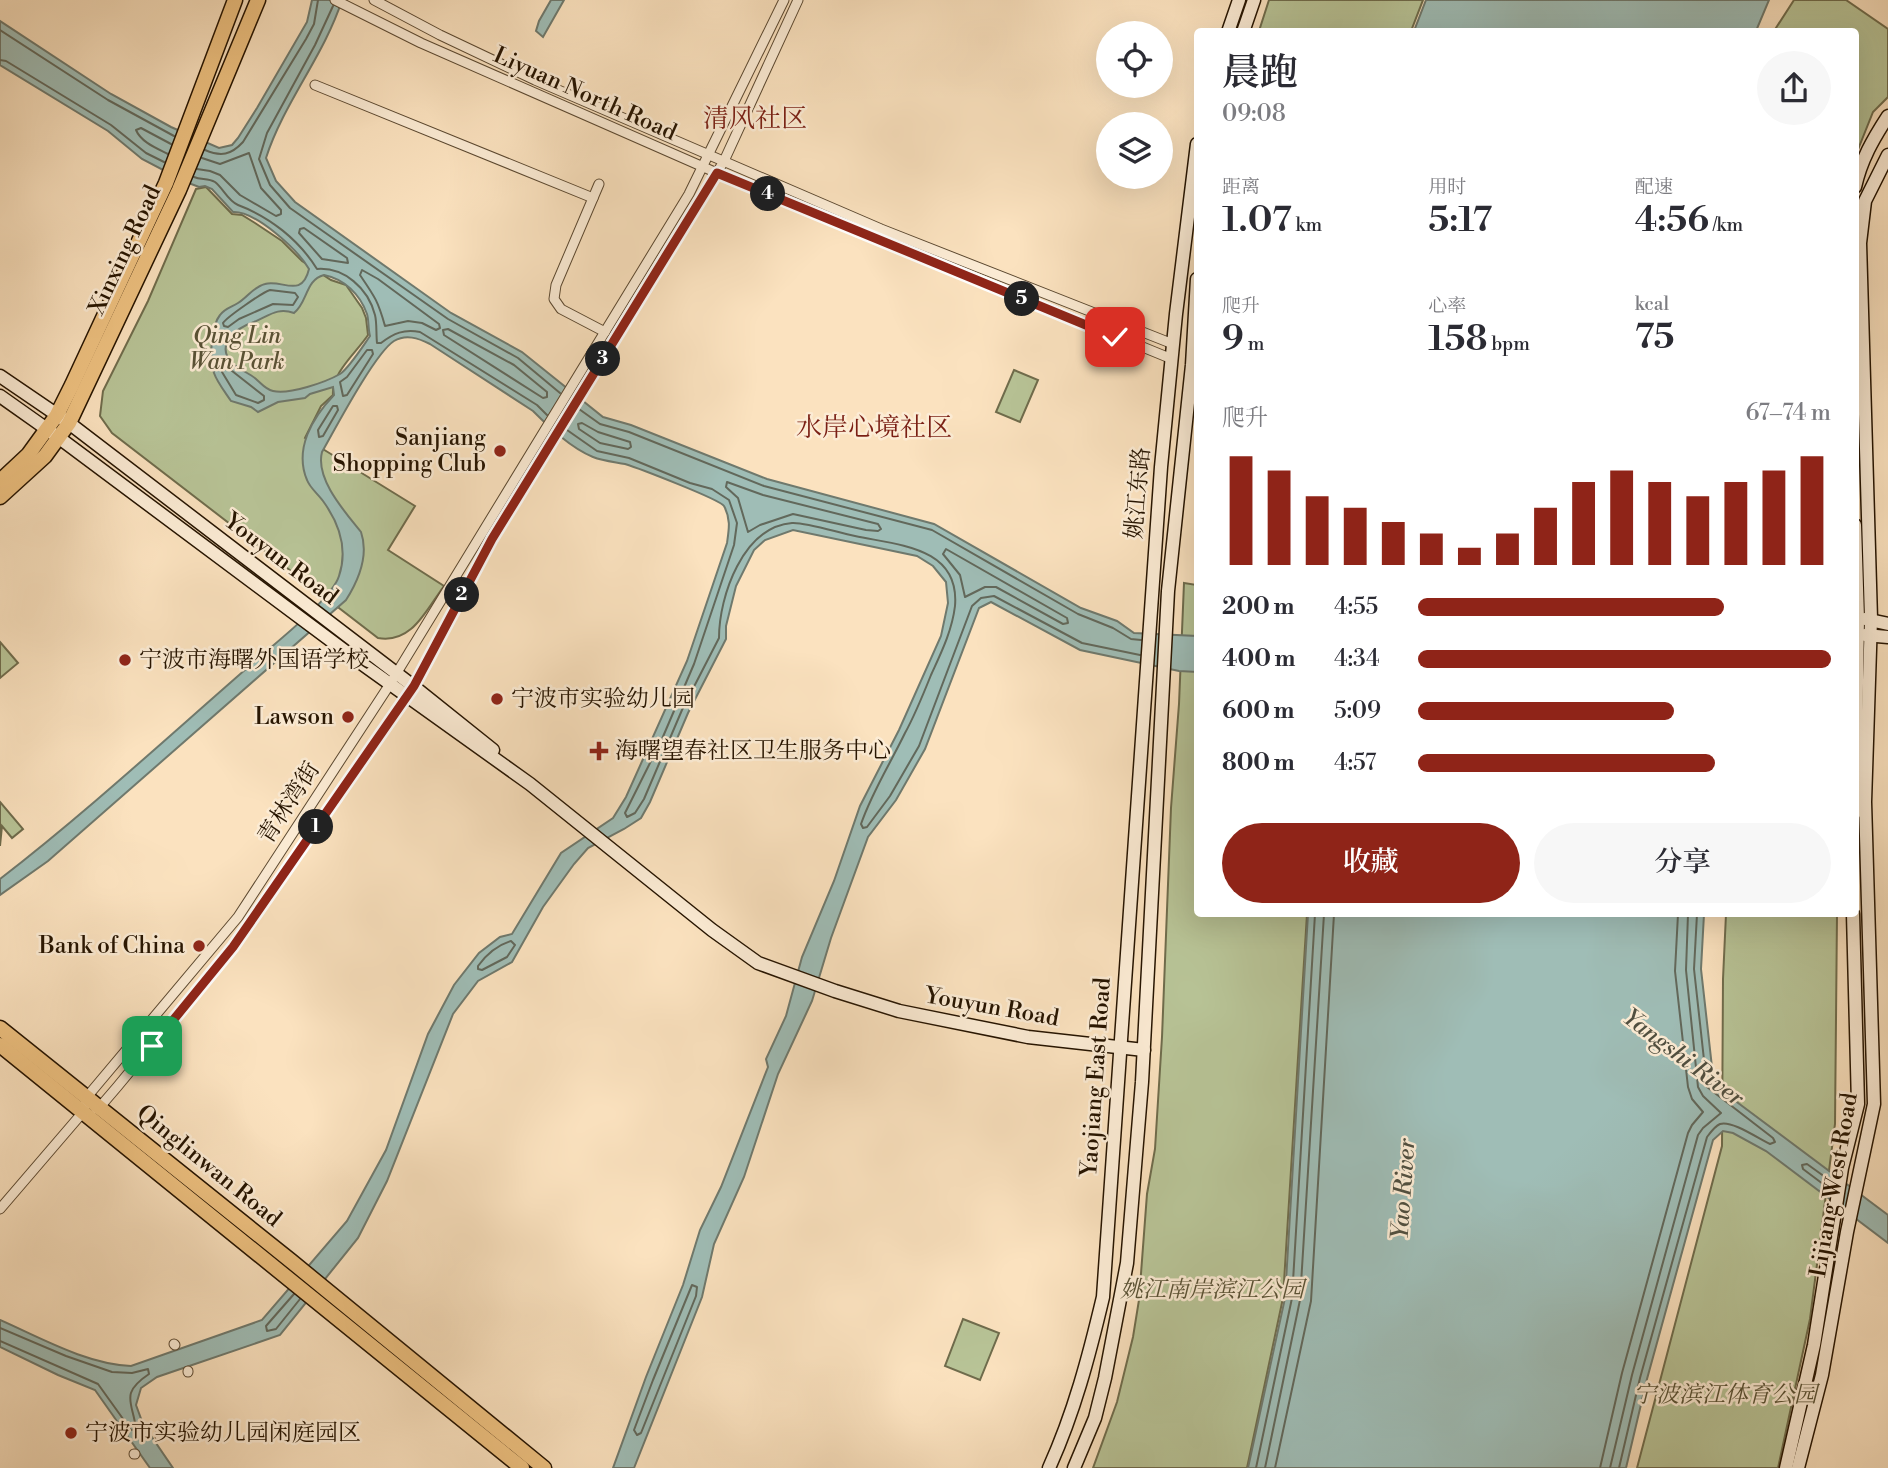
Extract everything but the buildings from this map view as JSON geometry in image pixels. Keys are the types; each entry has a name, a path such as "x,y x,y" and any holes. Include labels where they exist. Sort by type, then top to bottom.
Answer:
{"main road":[{"name":"Xinxing Road","path":"192,139 235,0"},
{"name":"Xinxing Road","path":"0,481 53,433 63,419 258,0"},
{"path":"1229,28 1239,0"},
{"path":"1244,28 1254,0"},
{"path":"1859,168 1888,116"},
{"name":"Lijiang West Road","path":"1798,1468 1822,1375 1847,1232 1874,1104 1865,802 1860,243 1866,201 1887,158"},
{"path":"1172,359 1194,169"},
{"name":"姚江东路","path":"1163,681 1168,591 1194,331"},
{"name":"姚江东路","path":"1145,680 1172,359"},
{"name":"Youyun Road","path":"0,376 63,419 334,626 410,691 478,735 530,785 758,963 899,1011 1028,1037 1144,1051"},
{"name":"Youyun Road","path":"0,396 324,636 393,678"},
{"name":"Xinxing Road","path":"0,497 45,456 53,433"},
{"name":"Lijiang West Road","path":"1859,567 1864,619"},
{"path":"1864,619 1888,624"},
{"path":"1864,635 1888,637"},
{"name":"Lijiang West Road","path":"1859,734 1864,635"},
{"name":"Yaojiang East Road","path":"1049,1468 1085,1374 1102,1297 1145,680"},
{"name":"Yaojiang East Road","path":"1074,1468 1095,1418 1127,1263 1144,1051 1163,681"},
{"name":"Lijiang West Road","path":"1786,1468 1814,1345 1842,1168 1858,1104 1853,917"},
{"name":"Qinglinwan Road","path":"0,1028 85,1105 281,1273 522,1468"},
{"name":"Qinglinwan Road","path":"0,1045 85,1105 99,1108 544,1468"},
{"path":"1858,1084 1873,1082 1888,1086"},
{"path":"1858,1104 1874,1104 1888,1109"}],"street":[{"name":"Liyuan North Road","path":"335,0 421,43 703,167 1172,359"},
{"name":"Liyuan North Road","path":"374,0 535,80 709,155 881,229 1173,344"},
{"name":"青林湾街","path":"0,1209 238,917 393,678 689,194 784,0"},
{"name":"青林湾街","path":"99,1108 233,947 410,691 492,539 724,161 798,0"},
{"path":"314,85 593,198"},
{"path":"599,184 556,285 554,299 561,309 605,332"}],"green space":[{"path":"1269,0 1423,0 1412,28 1260,28"},
{"path":"1794,0 1846,0 1888,29 1888,97 1873,112 1859,147 1859,28 1776,28"},
{"name":"Qing Lin Wan Park","path":"206,187 232,214 242,215 255,223 282,241 302,261 331,280 346,285 362,308 368,335 340,371 333,387 333,395 321,406 305,438 415,506 388,550 444,586 417,623 400,636 378,638 112,433 100,416 103,391 148,301 196,189"},
{"path":"1014,370 1038,380 1020,422 996,412"},
{"name":"姚江南岸滨江公园","path":"1184,583 1194,585 1194,917 1307,917 1283,1298 1247,1468 1093,1468 1117,1402 1139,1300 1147,1194 1155,1149 1171,808"},
{"path":"0,642 18,663 0,678"},
{"path":"0,802 23,829 12,838 2,826 0,846"},
{"name":"宁波滨江体育公园","path":"1726,917 1837,917 1835,1124 1810,1319 1778,1468 1637,1468 1722,1146"},
{"path":"963,1319 999,1333 980,1380 945,1366"}],"water":[{"path":"312,0 342,0 266,158 276,181 295,202 451,313 522,352 603,417 631,425 767,479 934,524 1081,608 1117,621 1134,633 1194,636 1194,672 1179,671 1080,650 991,602 979,608 925,749 896,800 868,837 831,938 812,1001 778,1074 744,1177 714,1244 702,1297 634,1468 613,1468 683,1285 700,1230 721,1187 768,1067 766,1059 786,1016 802,957 834,881 860,806 899,730 941,636 948,603 946,582 933,566 917,556 793,530 765,540 754,550 736,586 726,626 726,639 688,713 641,818 588,848 543,907 512,962 478,981 453,1014 387,1181 358,1238 280,1335 157,1377 141,1388 136,1405 143,1424 173,1468 150,1468 95,1390 0,1347 0,1320 81,1355 131,1366 262,1320 347,1221 386,1150 428,1034 454,985 479,953 500,937 512,934 561,853 613,818 626,797 687,661 727,543 728,515 719,502 625,464 593,457 561,437 533,411 430,344 412,338 394,341 366,375 322,452 321,462 327,484 361,532 363,541 361,568 346,600 48,861 0,895 0,879 97,800 314,609 334,586 343,556 337,527 329,509 308,483 303,457 307,434 334,395 333,387 305,398 278,402 258,412 231,401 212,367 213,334 222,313 261,285 271,283 296,286 302,283 309,269 304,261 276,233 253,218 233,212 212,189 186,182 142,159 108,131 0,65 0,21 111,94 171,127 219,148 232,145 307,22","holes":["324,275 345,284 356,294 364,307 370,336 340,374 298,389 273,391 233,364 228,357 227,344 234,333 273,313 294,313 318,278"]},
{"path":"551,0 564,0 543,37 536,31"},
{"path":"1426,0 1769,0 1757,28 1415,28"},
{"path":"1308,917 1704,917 1701,969 1714,1085 1888,1215 1888,1243 1766,1151 1733,1133 1723,1131 1713,1140 1647,1379 1626,1468 1248,1468 1285,1298"}],"place":[{"name":"Sanjiang Shopping Club","path":"500,451"},
{"name":"宁波市海曙外国语学校","path":"125,660"},
{"name":"宁波市实验幼儿园","path":"497,699"},
{"name":"Lawson","path":"348,717"},
{"name":"海曙望春社区卫生服务中心","path":"599,751"},
{"name":"Bank of China","path":"199,946"},
{"name":"宁波市实验幼儿园闲庭园区","path":"71,1433"}],"district":[{"name":"清风社区","path":"755,119"},
{"name":"水岸心境社区","path":"874,428"}],"route":[{"path":"152,1046 233,947 414,686 492,539 717,173 1115,337"}],"water label":[{"name":"Yangshi River","path":"1683,1058"},
{"name":"Yao River","path":"1404,1189"}]}
